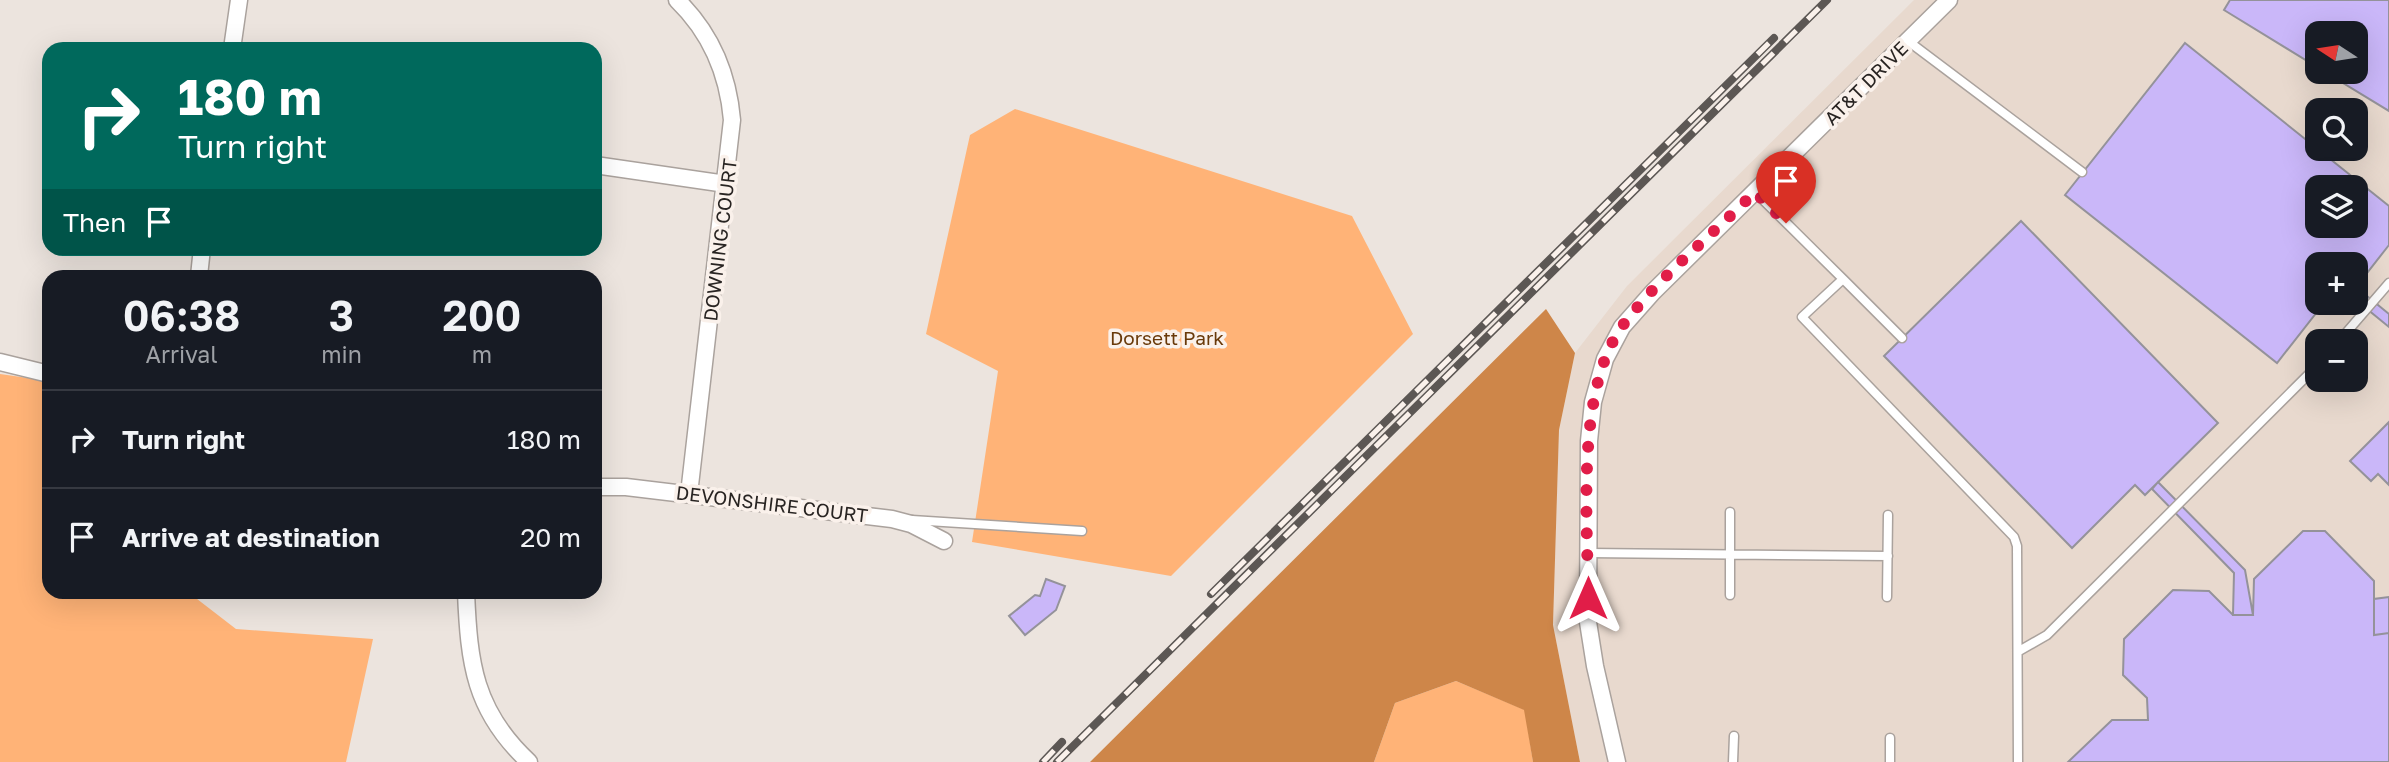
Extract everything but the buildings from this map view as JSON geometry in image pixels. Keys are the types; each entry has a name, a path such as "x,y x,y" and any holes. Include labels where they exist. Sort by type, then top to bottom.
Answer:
{"street":[{"path":"233,42 239,0"},
{"name":"DOWNING COURT","path":"677,0 710,44 728,90 732,120 689,494"},
{"name":"AT&T DRIVE","path":"1617,762 1590,633 1590,428 1592,402 1605,359 1622,327 1645,300 1949,0"},
{"path":"602,166 726,184"},
{"path":"0,362 42,372"},
{"name":"DEVONSHIRE COURT","path":"602,487 626,487 892,519 911,524 944,541"},
{"path":"466,599 468,642 477,688 500,731 529,762"}],"lane":[{"path":"1908,41 2082,173"},
{"path":"1755,192 1902,338"},
{"path":"1843,279 1802,317 2014,537 2017,545 2018,762"},
{"path":"2349,329 2389,283"},
{"path":"2019,650 2048,635 2305,378"},
{"path":"1730,512 1730,595"},
{"path":"1887,597 1888,515"},
{"path":"892,519 1082,531"},
{"path":"1588,553 1888,556"},
{"path":"1733,762 1734,736"},
{"path":"1890,738 1890,762"}],"shaded area":[{"path":"1914,0 2389,0 2389,762 1580,762 1553,625 1559,430 1575,353 1627,286"},
{"path":"1546,309 1575,353 1559,430 1553,625 1580,762 1533,762 1524,710 1456,681 1395,703 1374,762 1090,762"}],"green space":[{"name":"Dorsett Park","path":"1015,109 1352,216 1413,334 1171,576 972,542 998,371 926,334 970,135"},
{"path":"0,374 42,380 42,599 197,599 236,629 373,639 346,762 0,762"},
{"path":"1456,681 1525,710 1533,762 1374,762 1395,703"}],"railway":[{"path":"1057,762 1827,0"},
{"path":"1211,594 1774,38"},
{"path":"1043,762 1062,742"}],"route":[{"path":"1588,598 1589,441 1592,402 1605,359 1622,327 1653,292 1755,192 1786,223"}]}
